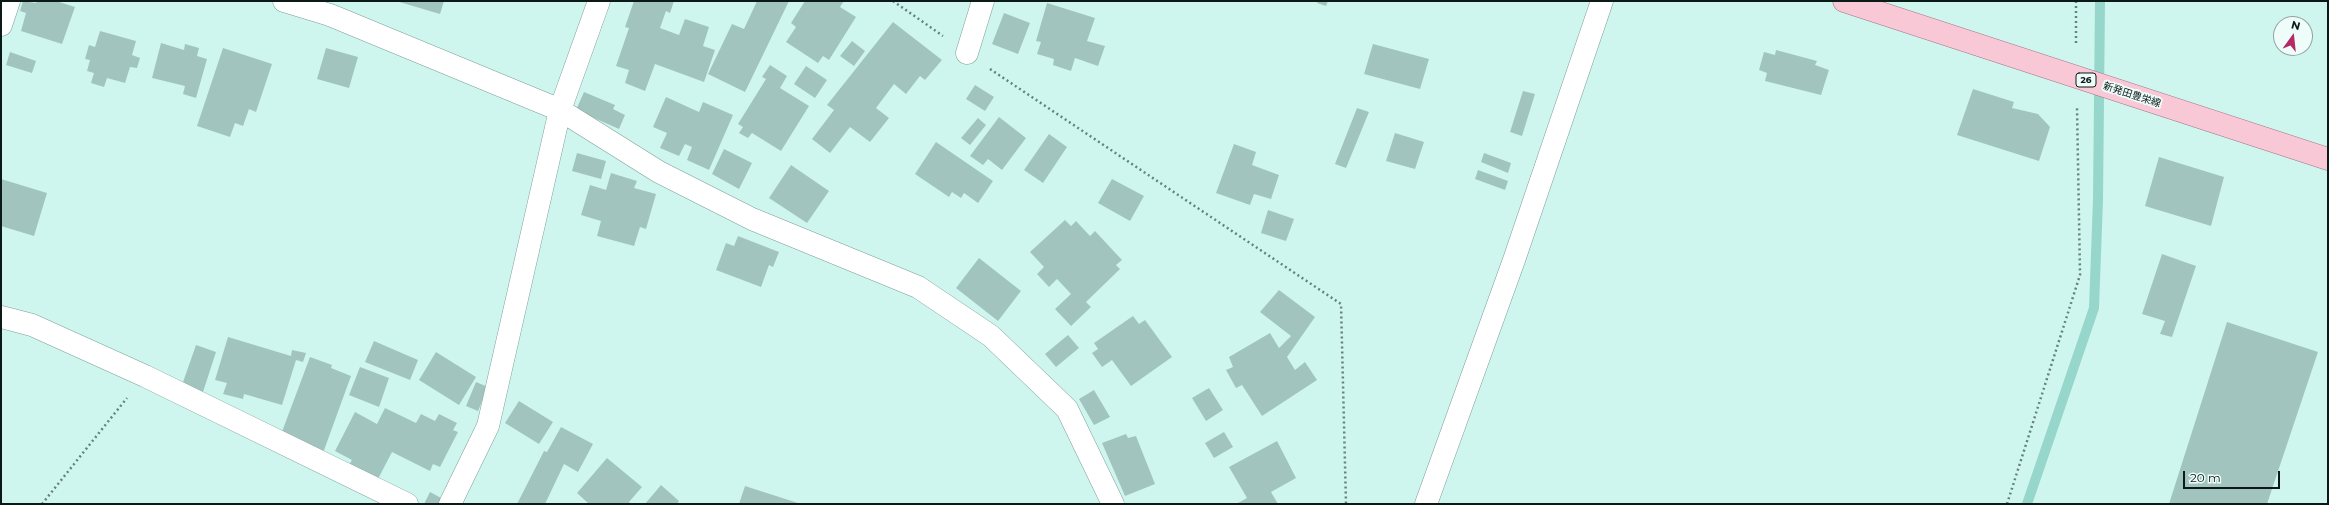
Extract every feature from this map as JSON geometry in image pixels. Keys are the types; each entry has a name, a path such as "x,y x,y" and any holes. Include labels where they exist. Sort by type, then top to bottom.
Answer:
{"main road":[{"name":"新発田豊栄線","path":"1844,1 2328,158"}],"street":[{"path":"1,25 9,1"},
{"path":"284,1 330,15 560,110 659,172 744,215 918,287 991,336 1068,409 1113,504"},
{"path":"450,504 488,426 560,110 599,1"},
{"path":"967,53 983,1"},
{"path":"1426,504 1514,260 1602,1"},
{"path":"1,317 32,325 145,376 407,504"}],"path":[{"path":"893,1 967,53 1341,304 1346,504"},
{"path":"2007,504 2080,275 2076,1"},
{"path":"42,504 145,376"}],"building":[{"path":"23,1 36,3 37,1 56,1 75,7 62,44 21,31 26,13 20,11"},
{"path":"396,1 444,1 440,14"},
{"path":"634,1 674,1 670,13 666,11 660,28 679,35 685,19 709,27 703,46 715,50 704,82 655,64 645,91 625,83 629,70 616,66 629,28 625,27"},
{"path":"757,1 789,1 745,92 708,74 732,24 744,29"},
{"path":"805,1 844,1 840,7 856,17 829,60 823,56 818,63 786,42 796,27 791,23"},
{"path":"1318,1 1328,1 1326,6 1317,3"},
{"path":"1047,3 1095,18 1087,41 1105,46 1098,66 1075,58 1071,71 1053,65 1054,59 1037,54 1041,42 1036,41"},
{"path":"1004,13 1030,23 1018,54 992,44"},
{"path":"893,22 942,60 925,80 920,76 906,94 894,84 876,108 889,118 870,142 850,127 830,153 812,139 834,110 827,105"},
{"path":"100,31 136,41 132,55 140,58 137,68 130,67 125,83 107,78 104,87 91,83 94,73 87,71 90,60 85,59 89,45 95,47"},
{"path":"852,41 865,51 854,66 840,56"},
{"path":"161,43 184,50 185,44 199,48 197,56 207,59 196,98 183,94 185,86 152,78"},
{"path":"1373,44 1429,59 1420,89 1364,74"},
{"path":"223,48 272,64 256,112 249,109 243,126 235,123 230,137 197,126"},
{"path":"326,48 358,57 349,88 317,79"},
{"path":"1776,50 1817,61 1815,65 1829,70 1821,95 1765,81 1767,73 1759,70 1764,52 1775,55"},
{"path":"10,52 36,61 32,73 6,65"},
{"path":"770,65 787,76 780,88 809,106 781,151 752,133 748,138 739,133 743,127 738,124 766,79 762,77"},
{"path":"806,66 827,80 815,98 794,84"},
{"path":"975,85 994,97 985,111 966,99"},
{"path":"1973,89 2014,102 2012,108 2038,114 2050,127 2039,161 1957,135"},
{"path":"1523,91 1535,94 1522,136 1510,132"},
{"path":"584,92 615,105 613,109 625,115 619,129 576,110"},
{"path":"666,97 699,112 703,102 733,115 709,170 687,160 692,147 685,144 679,156 660,148 667,133 653,127"},
{"path":"1357,108 1369,112 1346,168 1335,164"},
{"path":"999,117 1026,138 1002,170 988,159 983,165 970,156"},
{"path":"978,118 986,125 970,145 961,138"},
{"path":"1395,133 1424,142 1415,169 1386,161"},
{"path":"1049,134 1067,147 1043,183 1024,170"},
{"path":"936,142 993,181 978,203 964,193 961,198 952,192 949,197 915,174"},
{"path":"1234,144 1256,152 1252,165 1279,175 1271,199 1254,194 1250,205 1216,193"},
{"path":"724,149 752,163 739,189 712,174"},
{"path":"577,153 606,161 601,179 572,171"},
{"path":"1484,153 1511,163 1508,173 1481,162"},
{"path":"2159,157 2224,177 2211,226 2145,206"},
{"path":"791,165 829,191 807,223 769,198"},
{"path":"1478,170 1508,181 1505,190 1475,179"},
{"path":"611,173 637,181 634,188 656,194 646,229 640,227 634,246 597,236 601,221 581,215 590,185 606,190"},
{"path":"1,179 47,193 34,236 1,226"},
{"path":"1112,179 1144,196 1130,221 1098,203"},
{"path":"1268,210 1294,219 1286,241 1261,233"},
{"path":"1065,220 1071,226 1076,221 1090,236 1095,231 1122,260 1116,265 1120,269 1086,302 1091,307 1071,326 1055,309 1071,294 1057,279 1049,287 1037,274 1044,267 1030,252"},
{"path":"738,236 779,252 773,267 769,265 761,287 716,270 726,243 734,246"},
{"path":"2162,254 2196,266 2172,337 2160,334 2165,321 2142,314"},
{"path":"979,258 1021,291 998,321 956,288"},
{"path":"1279,290 1315,317 1287,357 1295,370 1305,362 1317,380 1262,416 1242,385 1236,388 1226,370 1233,367 1229,357 1270,333 1279,348 1291,336 1260,312"},
{"path":"1133,316 1139,324 1145,320 1172,357 1131,386 1112,360 1102,367 1092,353 1098,349 1094,343"},
{"path":"2227,322 2318,352 2267,504 2169,504"},
{"path":"1068,335 1079,348 1056,367 1045,354"},
{"path":"228,337 291,356 292,350 306,353 303,362 296,360 282,405 244,394 243,399 223,394 227,383 215,380"},
{"path":"374,341 418,360 410,380 365,362"},
{"path":"196,345 216,352 203,392 182,385"},
{"path":"436,352 476,377 459,405 419,380"},
{"path":"310,357 332,365 331,368 351,376 323,453 280,437"},
{"path":"360,367 389,378 379,407 349,395"},
{"path":"476,382 488,387 478,411 466,406"},
{"path":"1209,388 1223,410 1206,421 1192,398"},
{"path":"1094,390 1110,417 1094,425 1079,399"},
{"path":"519,401 553,422 539,444 505,423"},
{"path":"385,408 416,423 421,414 435,421 439,414 457,423 453,430 458,432 440,467 433,464 430,471 392,452 378,479 349,465 352,460 335,451 355,412 377,424"},
{"path":"561,427 593,444 578,472 564,464 545,504 517,504 544,451 547,452"},
{"path":"1224,432 1233,447 1214,458 1205,443"},
{"path":"1126,434 1128,438 1136,436 1155,484 1125,496 1102,443"},
{"path":"1277,441 1296,478 1271,492 1278,504 1236,504 1247,498 1229,467"},
{"path":"607,458 642,487 629,502 631,504 589,504 577,493"},
{"path":"661,485 679,501 677,504 645,504"},
{"path":"745,486 801,504 739,504"},
{"path":"430,492 443,499 440,504 424,504"}],"waterway":[{"path":"2027,504 2094,308 2098,199 2100,1"}]}
